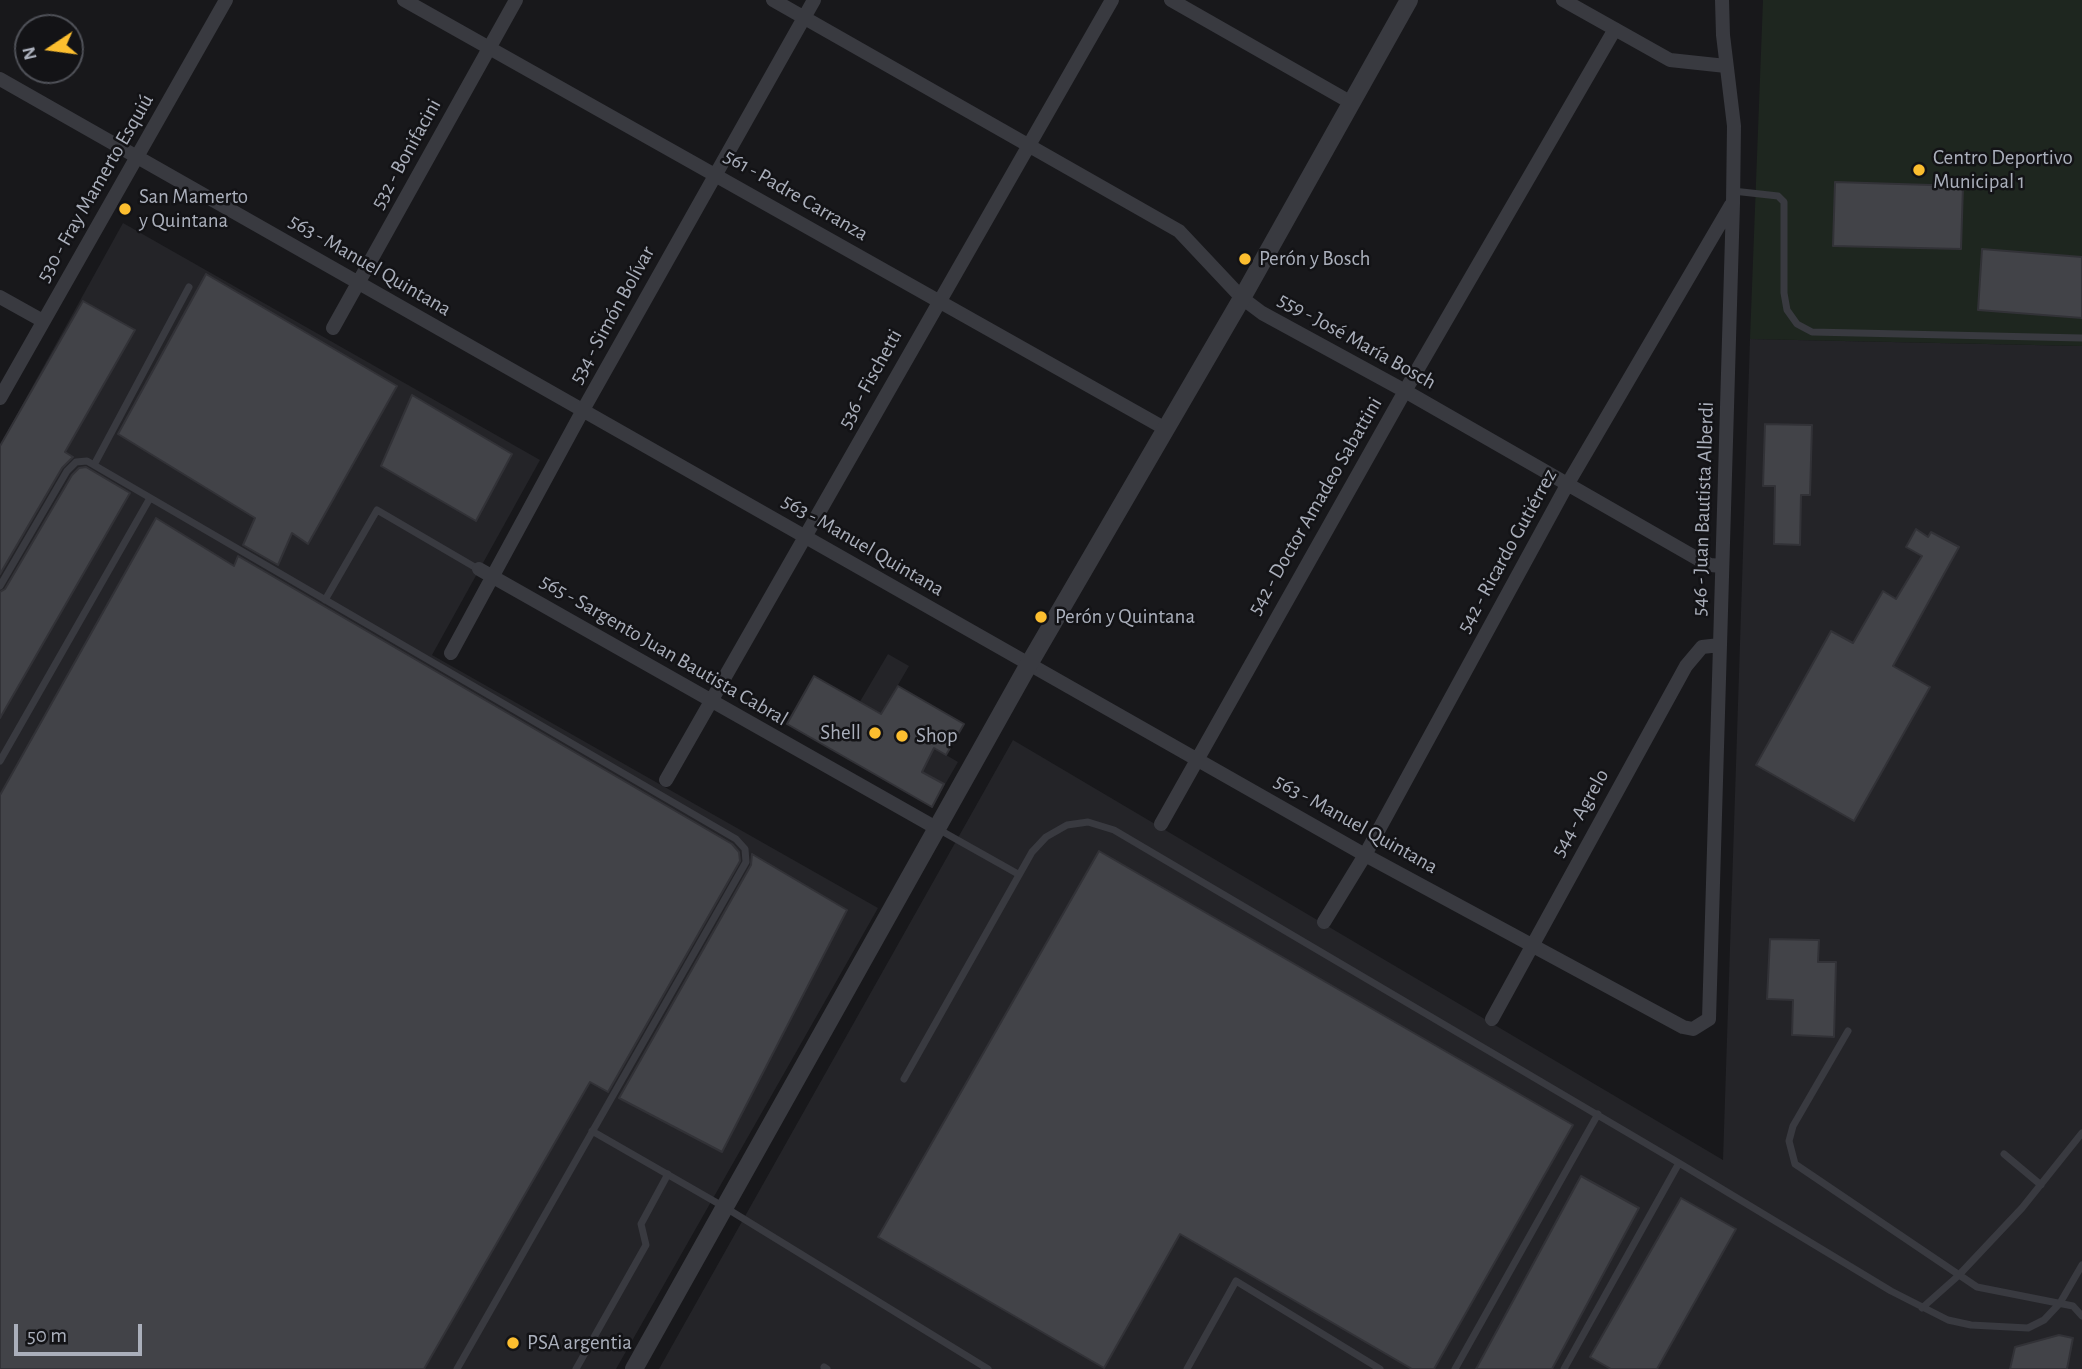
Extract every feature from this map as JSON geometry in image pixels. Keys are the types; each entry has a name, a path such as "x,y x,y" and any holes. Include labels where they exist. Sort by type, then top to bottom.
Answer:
{"street":[{"name":"530 - Fray Mamerto Esquiú","path":"0,398 226,0"},
{"name":"561 - Padre Carranza","path":"404,0 716,173 1164,428"},
{"name":"532 - Bonifacini","path":"332,328 516,0"},
{"name":"559 - José María Bosch","path":"773,0 1179,231 1242,298 1262,313 1405,391 1698,559 1710,565 1722,566"},
{"name":"534 - Simón Bolívar","path":"451,653 583,410 814,0"},
{"name":"536 - Fischetti","path":"666,780 1112,0"},
{"path":"1171,0 1350,102"},
{"path":"634,1369 1029,664 1242,298 1409,0"},
{"path":"1563,0 1670,60 1726,66"},
{"name":"546 - Juan Bautista Alberdi","path":"1709,1019 1734,126 1721,0"},
{"name":"542 - Doctor Amadeo Sabattini","path":"1161,824 1405,391 1615,29"},
{"name":"563 - Manuel Quintana","path":"0,79 1365,855 1683,1027 1701,1027 1709,1019"},
{"name":"542 - Ricardo Gutiérrez","path":"1324,922 1365,855 1567,485 1733,197"},
{"path":"0,297 43,321"},
{"name":"565 - Sargento Juan Bautista Cabral","path":"479,569 938,829"},
{"name":"544 - Agrelo","path":"1492,1019 1686,666 1702,647 1720,645"}],"lane":[{"path":"1733,197 1778,196 1784,202 1784,293 1787,310 1797,324 1812,332 2082,338"},
{"path":"94,465 189,288"},
{"path":"0,586 67,471 76,462 87,461 736,839 745,849 746,862 457,1369"},
{"path":"0,761 150,498"},
{"path":"325,600 377,510 479,569"},
{"path":"904,1079 1018,874 1039,845 1068,825 1088,822 1114,830 1922,1308 1948,1320 1971,1325 2020,1328 2044,1320 2060,1303 2082,1265"},
{"path":"938,829 1018,874"},
{"path":"1847,1031 1793,1126 1789,1141 1795,1164 1977,1287 2073,1306 2082,1317"},
{"path":"1455,1369 1598,1114"},
{"path":"592,1131 726,1208 989,1369"},
{"path":"1922,1308 1958,1276 2041,1185 2082,1133"},
{"path":"2004,1154 2041,1185"},
{"path":"1564,1369 1679,1163"},
{"path":"576,1369 646,1245 641,1224 668,1174"},
{"path":"1187,1369 1236,1281 1380,1369"}],"shaded area":[{"name":"Centro Deportivo Municipal 1","path":"1763,0 2082,0 2082,346 1750,339"},
{"path":"123,223 540,460 432,655 878,908 616,1369 0,1369 0,445"},
{"path":"1750,339 2082,346 2082,1369 659,1369 1013,740 1723,1160"},
{"name":"Shell","path":"888,654 909,666 880,716 958,762 932,807 832,749"}],"building":[{"path":"1835,182 1963,186 1961,249 1833,246"},
{"path":"1982,249 2082,257 2082,318 1978,310"},
{"path":"206,274 397,386 308,544 292,533 278,565 243,545 255,518 118,434"},
{"path":"83,301 135,330 65,452 73,457 62,468 0,574 0,446"},
{"path":"412,395 512,454 476,521 381,466"},
{"path":"1765,424 1812,425 1810,495 1801,495 1800,545 1774,544 1775,486 1763,486"},
{"path":"86,467 130,493 0,718 0,592 5,589 72,475 79,468"},
{"path":"156,518 234,566 238,556 732,844 739,852 740,861 608,1092 590,1082 424,1369 0,1369 0,795"},
{"path":"1916,529 1928,537 1931,532 1959,547 1893,666 1930,687 1854,821 1756,765 1831,631 1853,643 1883,591 1896,599 1922,556 1906,547"},
{"path":"814,676 881,714 898,686 964,724 946,755 934,748 922,772 944,784 932,807 787,724"},
{"path":"1099,851 1573,1125 1434,1369 1412,1369 1180,1234 1104,1368 878,1237"},
{"path":"752,854 847,910 722,1152 619,1098 751,865"},
{"path":"1770,939 1819,940 1818,962 1836,962 1834,1037 1792,1035 1793,1000 1767,999"},
{"path":"1581,1176 1639,1208 1552,1369 1476,1369"},
{"path":"1681,1198 1736,1229 1657,1369 1611,1369 1590,1357"},
{"path":"2059,1335 2073,1338 2067,1369 2010,1369 2015,1347"}],"place":[{"name":"Centro Deportivo Municipal 1","path":"1919,170"},
{"name":"San Mamerto y Quintana","path":"125,209"},
{"name":"Perón y Bosch","path":"1245,259"},
{"name":"Perón y Quintana","path":"1041,617"},
{"name":"Shell","path":"875,733"},
{"name":"Shop","path":"902,736"},
{"name":"PSA argentia","path":"513,1343"}]}
